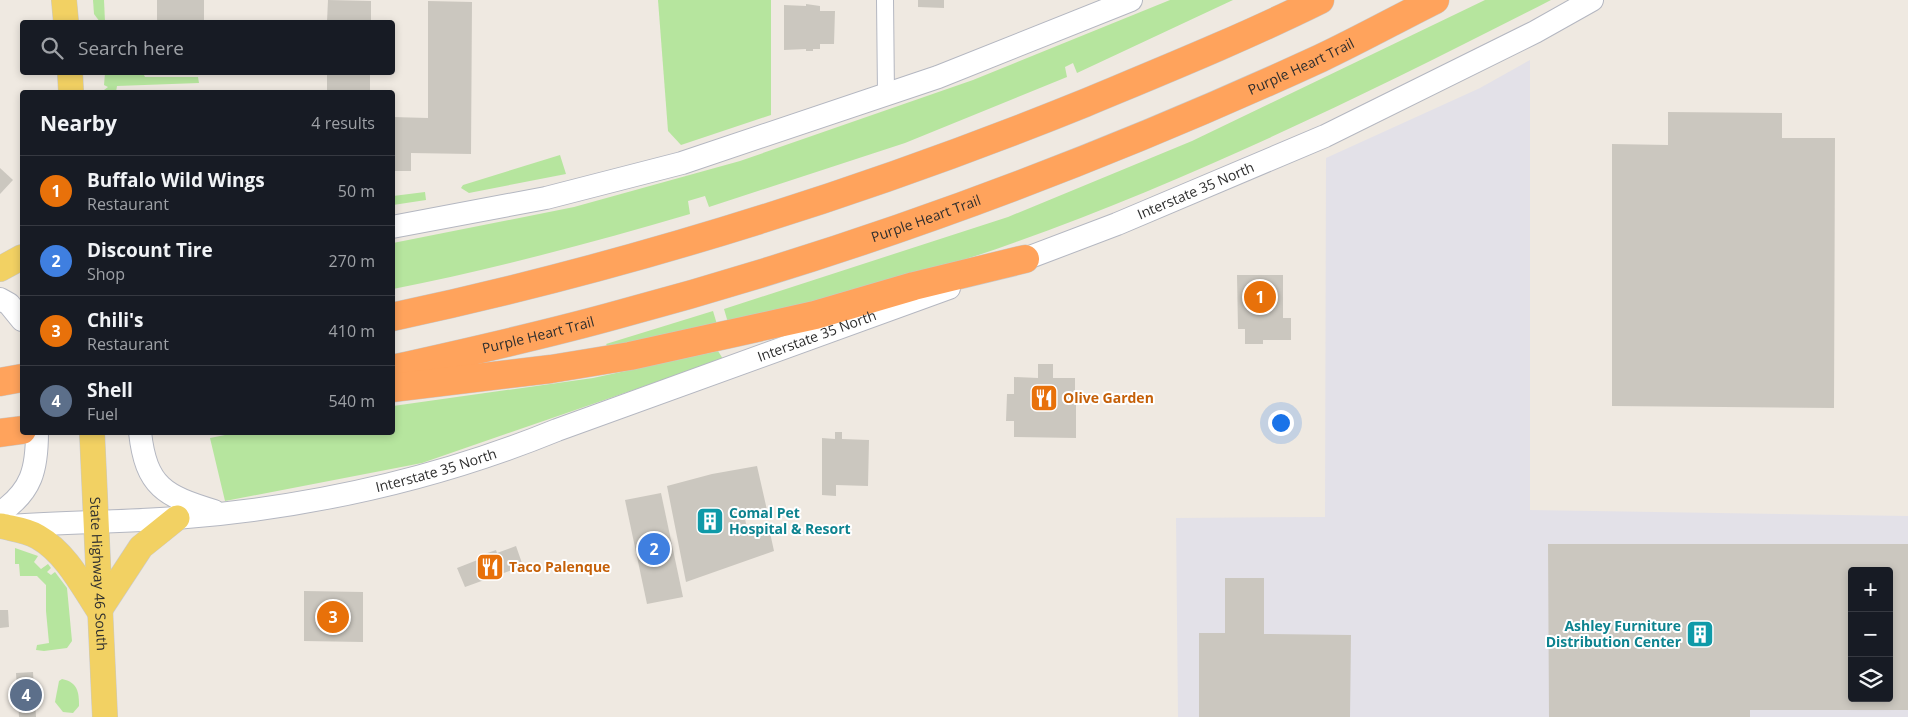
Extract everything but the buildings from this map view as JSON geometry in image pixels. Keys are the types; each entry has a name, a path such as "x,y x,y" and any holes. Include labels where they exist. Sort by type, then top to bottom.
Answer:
{"highway":[{"name":"Purple Heart Trail","path":"395,368 622,314 768,271 896,230 1048,174 1176,122 1323,57 1435,0"},
{"path":"395,315 633,258 799,208 893,177 996,139 1150,76 1311,4"},
{"path":"395,388 551,369 630,356 815,316 914,286 1025,258"},
{"path":"0,382 20,378"},
{"path":"0,433 20,430"}],"main road":[{"path":"64,0 66,20"},
{"path":"395,227 546,198 682,164 938,77 1096,7 1131,0"},
{"name":"Interstate 35 North","path":"0,522 177,518 222,513 393,484 509,450 557,430 922,298 1118,224 1326,136 1536,32 1592,0"},
{"path":"70,75 71,90"},
{"path":"0,269 20,258"},
{"path":"0,273 20,270"},
{"path":"0,299 9,304 20,318"},
{"path":"37,435 34,469 30,483 0,522 37,536 51,547 63,558 99,611 141,548 177,518"},
{"name":"State Highway 46 South","path":"92,435 105,717"},
{"path":"141,435 147,469 156,483 178,499 222,513"}],"street":[{"path":"885,0 886,94"}],"shaded area":[{"path":"1530,60 1530,510 1908,516 1908,717 1178,717 1176,518 1325,517 1326,158 1480,88"}],"green space":[{"path":"93,0 104,0 105,20 98,20 94,14"},
{"path":"658,0 771,0 771,115 681,145 668,131"},
{"path":"1170,0 1233,0 1077,73 1073,63 1065,67 1067,77 905,143 709,207 705,196 688,201 690,214 653,225 505,264 395,289 395,243 574,207 740,161 973,80"},
{"path":"1485,0 1551,0 1287,130 1153,189 1085,216 945,266 729,326 724,309 1008,217 1192,141"},
{"path":"105,75 198,77 199,83 117,86 116,90 104,90 108,87 104,85"},
{"path":"560,155 566,174 469,193 461,188 463,185"},
{"path":"425,192 426,200 395,205 395,196"},
{"path":"713,311 719,331 611,351 606,344"},
{"path":"718,351 723,359 422,463 225,501 210,438 225,435 395,435 395,406 593,378"},
{"path":"15,548 38,556 34,562 41,569 48,564 51,568 47,572 51,575 55,572 67,588 72,641 67,648 44,651 36,650 37,645 49,643 46,585 37,576 20,576 19,564 15,564"},
{"path":"62,679 74,685 78,693 79,706 73,713 63,712 55,702 59,681"}],"place":[{"name":"Buffalo Wild Wings","path":"1260,297"},
{"name":"Olive Garden","path":"1044,398"},
{"name":"Comal Pet Hospital & Resort","path":"710,521"},
{"name":"Discount Tire","path":"654,549"},
{"name":"Taco Palenque","path":"490,567"},
{"name":"Chili's","path":"333,617"},
{"name":"Ashley Furniture Distribution Center","path":"1700,634"},
{"name":"Shell","path":"26,695"}]}
